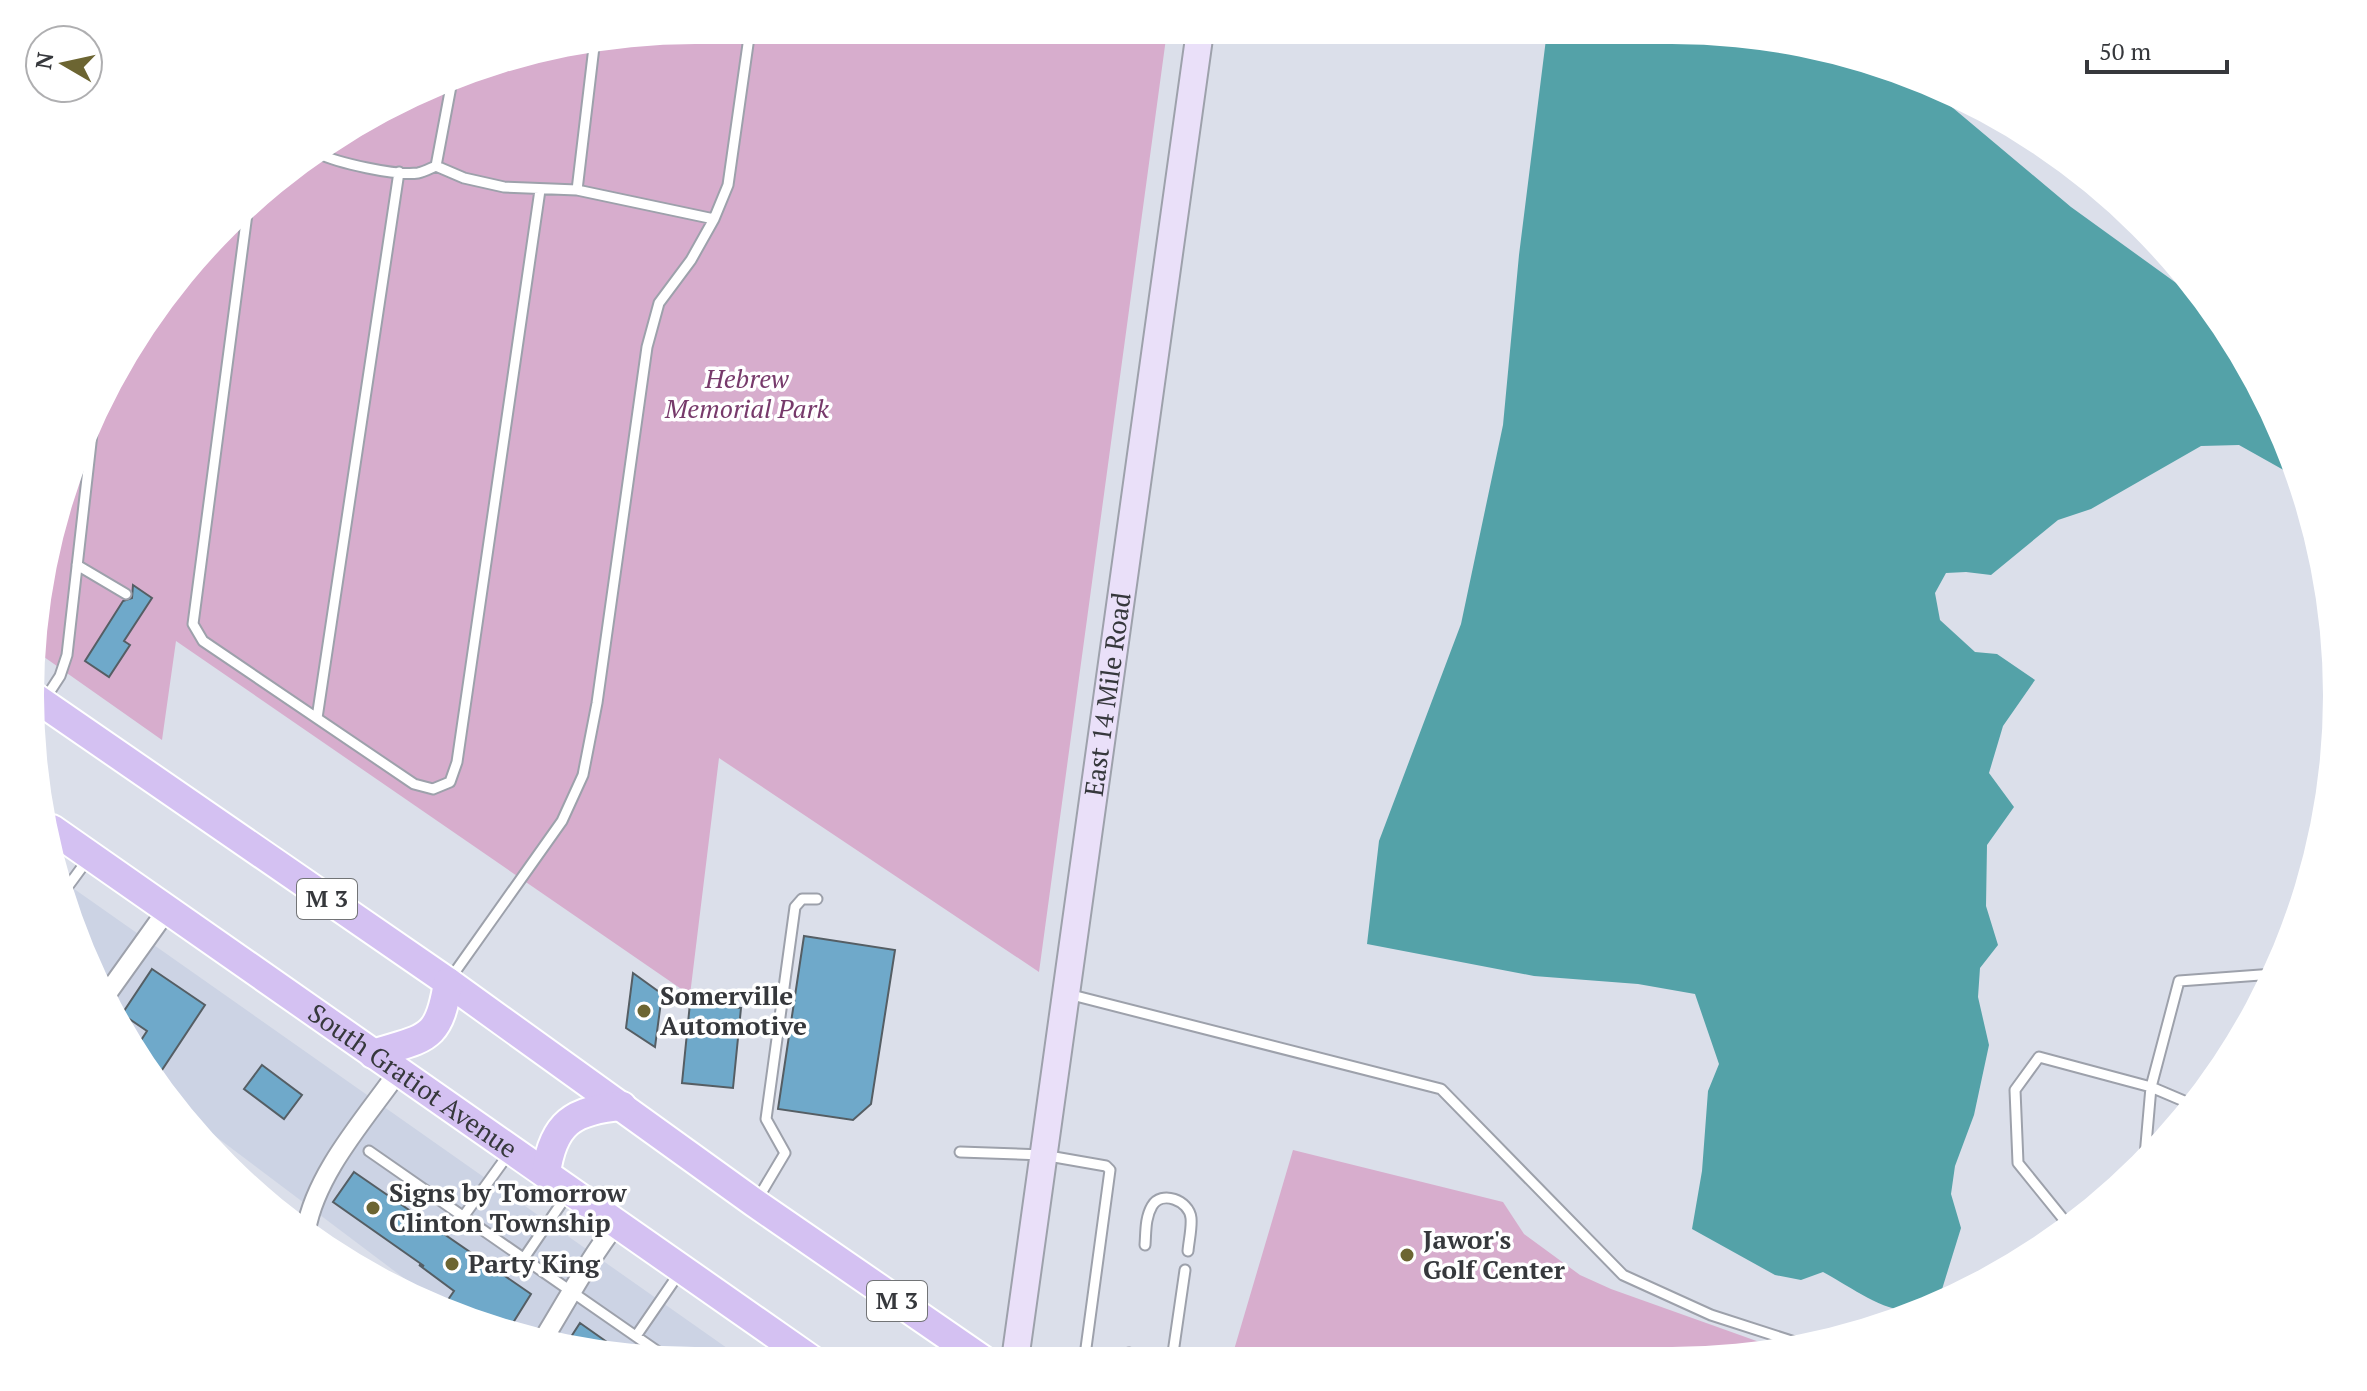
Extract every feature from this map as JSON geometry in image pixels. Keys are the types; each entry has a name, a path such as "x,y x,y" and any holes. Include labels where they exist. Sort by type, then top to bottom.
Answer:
{"main road":[{"name":"East 14 Mile Road","path":"1017,1347 1198,44"},
{"name":"M 3","path":"44,703 448,982 755,1203 964,1347"},
{"name":"South Gratiot Avenue","path":"59,834 682,1269 776,1347"},
{"path":"373,1054 426,1036 437,1026 443,1012 448,982"},
{"path":"546,1173 551,1147 564,1123 597,1108 622,1106"}],"street":[{"path":"112,986 167,910"},
{"path":"309,1219 313,1202 327,1174 398,1072"},
{"path":"549,1330 590,1258 617,1223"}],"lane":[{"path":"448,982 562,821 583,775 597,703 647,347 659,303 691,260 714,219 728,185 748,44"},
{"path":"577,190 593,53"},
{"path":"436,166 450,93"},
{"path":"328,159 399,172 419,173 436,166 464,178 504,187 577,190 714,219"},
{"path":"317,718 399,172"},
{"path":"246,225 193,624 203,641 414,784 433,789 450,782 457,762 540,190"},
{"path":"44,691 60,676 67,655 89,459"},
{"path":"77,565 126,594"},
{"path":"72,881 90,856"},
{"path":"755,1203 785,1153 766,1119 795,907 802,899 817,899"},
{"path":"2146,1141 2151,1087 2179,981 2260,975"},
{"path":"1064,994 1441,1089 1623,1275 1711,1315 1780,1337"},
{"path":"2061,1217 2018,1163 2015,1090 2039,1057 2151,1087 2181,1100"},
{"path":"463,1217 511,1150"},
{"path":"369,1151 650,1346"},
{"path":"960,1152 1043,1155 1106,1166 1110,1170 1086,1347"},
{"path":"524,1258 571,1191"},
{"path":"1145,1245 1147,1218 1153,1204 1159,1199 1168,1198 1184,1204 1188,1209 1191,1217 1188,1251"},
{"path":"636,1336 682,1269"},
{"path":"1174,1347 1185,1270"}],"shaded area":[{"path":"74,889 726,1347 653,1346 568,1334 486,1312 405,1279 219,1139 206,1125 179,1092 131,1021 94,945"}],"green space":[{"name":"Hebrew Memorial Park","path":"696,44 1165,44 1039,972 719,758 690,995 176,641 162,740 45,658 50,610 66,527 111,407 131,370 179,299 235,235 266,206 334,154 407,111 446,94 527,66 610,50"},
{"name":"Jawor's Golf Center","path":"1293,1150 1503,1202 1524,1234 1580,1275 1757,1341 1672,1347 1235,1347"}],"water":[{"path":"1545,44 1714,45 1840,66 1953,108 2071,207 2173,281 2236,370 2256,407 2282,469 2239,445 2201,446 2091,509 2058,520 1991,575 1946,573 1935,593 1940,620 1975,652 1997,654 2035,680 2003,726 1989,773 2014,807 1987,845 1986,906 1998,945 1980,968 1978,997 1989,1045 1974,1115 1955,1166 1951,1194 1961,1228 1943,1288 1892,1308 1823,1272 1801,1280 1775,1275 1692,1229 1702,1171 1708,1091 1719,1064 1695,994 1638,984 1534,976 1367,944 1379,841 1461,624 1503,425 1519,255"}],"building":[{"path":"133,585 152,598 124,641 130,645 109,677 85,661 123,601 132,598"},
{"path":"804,936 895,950 871,1104 853,1120 778,1109"},
{"path":"152,969 205,1005 163,1069 142,1038 147,1031 130,1020 125,1010"},
{"name":"Somerville Automotive","path":"633,973 662,994 655,1047 626,1028"},
{"path":"690,1003 741,1008 733,1088 682,1083"},
{"path":"262,1065 302,1095 284,1119 244,1089"},
{"path":"354,1172 531,1294 514,1321 449,1298 454,1291 419,1265 424,1266 333,1202"},
{"path":"580,1323 604,1340 572,1335"}],"place":[{"name":"Somerville Automotive","path":"644,1011"},
{"name":"Signs by Tomorrow Clinton Township","path":"373,1208"},
{"name":"Jawor's Golf Center","path":"1407,1255"},
{"name":"Party King","path":"452,1264"}]}
